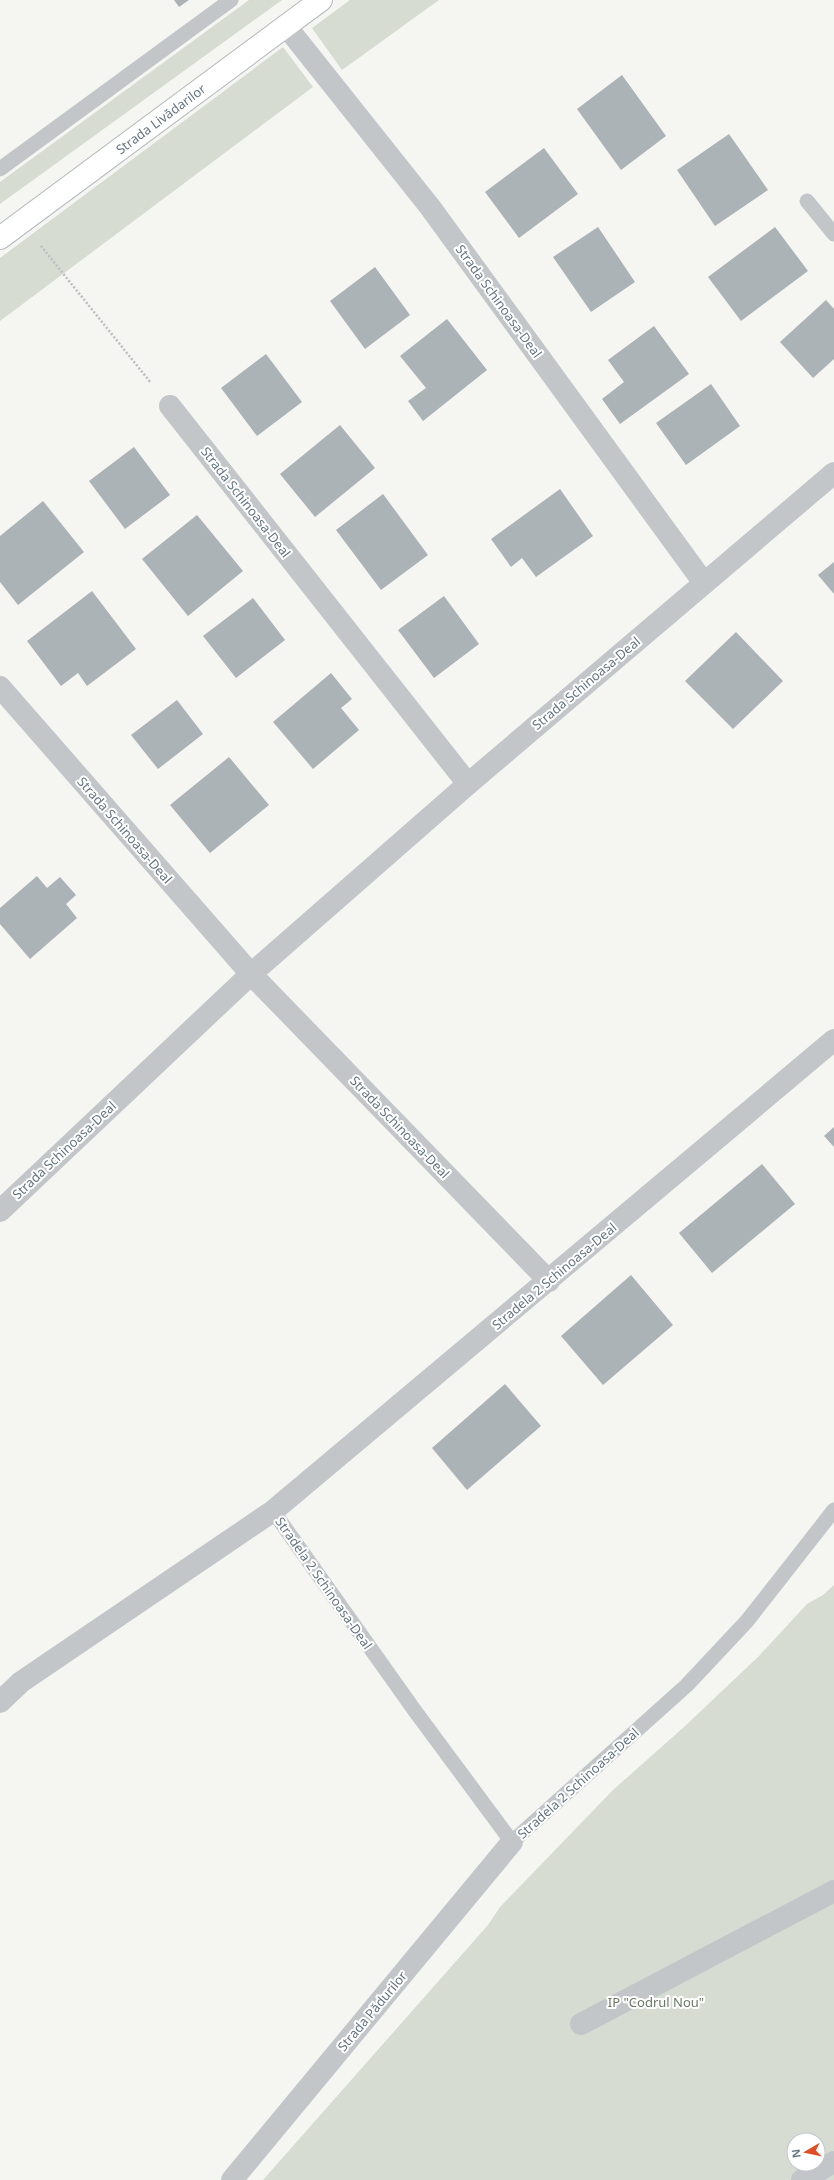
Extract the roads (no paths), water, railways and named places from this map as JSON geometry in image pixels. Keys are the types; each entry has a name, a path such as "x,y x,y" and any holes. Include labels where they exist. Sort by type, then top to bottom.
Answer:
{"street":[{"name":"Strada Livădarilor","path":"0,238 321,0"},
{"name":"Strada Schinoasa-Deal","path":"286,26 430,207 704,583"},
{"name":"Strada Schinoasa-Deal","path":"170,406 468,784"},
{"name":"Strada Schinoasa-Deal","path":"0,1211 251,974 468,784 834,473"},
{"name":"Strada Schinoasa-Deal","path":"0,687 251,974 549,1281"},
{"name":"Stradela 2 Schinoasa-Deal","path":"0,1702 21,1682 273,1511 549,1281 834,1040"},
{"name":"Strada Pădurilor","path":"232,2180 512,1842"},
{"path":"581,2024 834,1892"},
{"path":"802,2180 834,2162"}],"lane":[{"path":"0,169 231,0"},
{"path":"807,201 834,234"},
{"name":"Stradela 2 Schinoasa-Deal","path":"273,1511 415,1711 512,1842 687,1685 747,1621 834,1510"}],"park label":[{"name":"IP \"Codrul Nou\"","path":"656,2002"}]}
